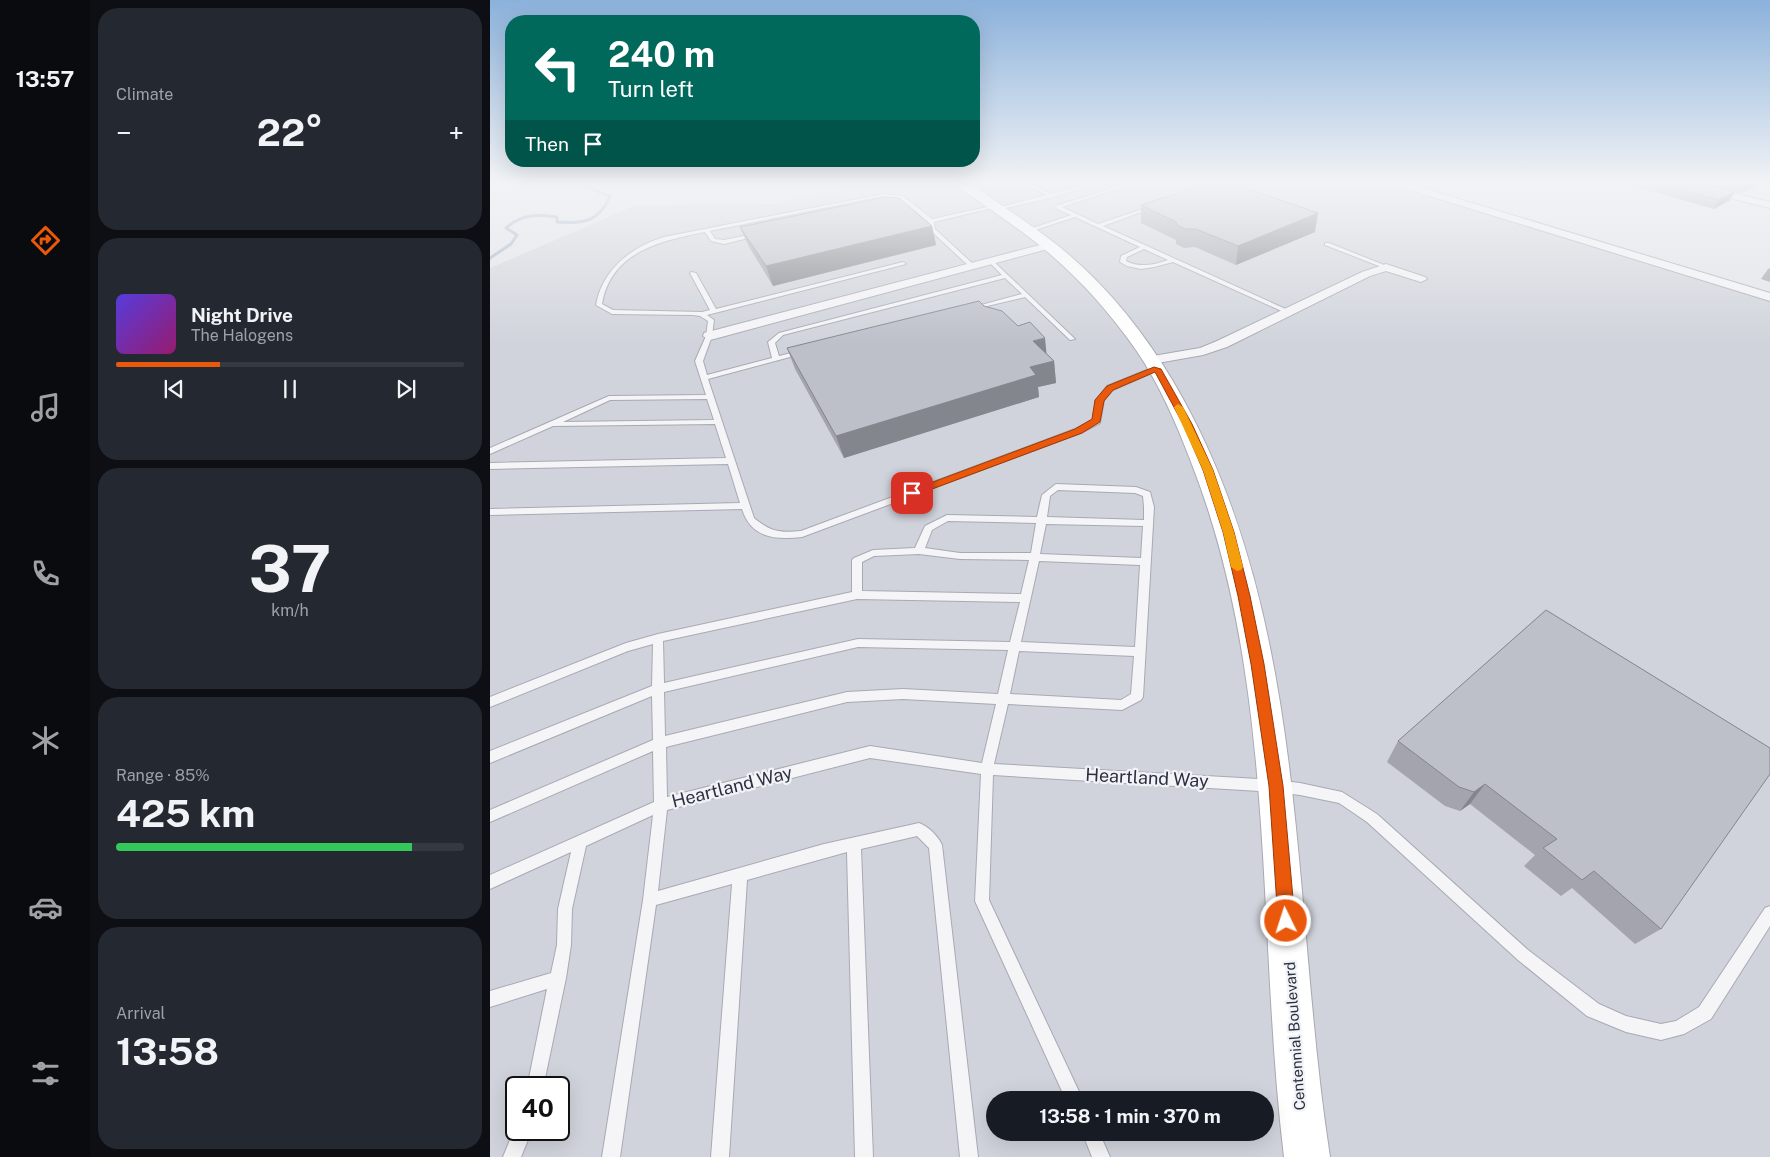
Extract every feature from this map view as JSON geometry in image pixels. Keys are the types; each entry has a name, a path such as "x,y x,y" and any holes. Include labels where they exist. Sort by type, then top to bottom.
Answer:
{"street":[{"path":"1575,237 1770,296"},
{"path":"709,336 991,261 1040,238"},
{"name":"Centennial Boulevard","path":"1040,238 1097,289 1155,364 1187,424 1208,470 1228,532 1257,664 1276,786 1301,1114 1308,1157"},
{"path":"1155,364 1222,344 1366,274 1386,267 1421,279"}],"lane":[{"path":"675,237 649,243 618,267 604,286 599,305 612,312 702,314 903,264"},
{"path":"710,237 712,240 724,242 748,237"},
{"path":"941,237 972,266"},
{"path":"1122,237 1288,312"},
{"path":"1327,244 1386,267"},
{"path":"1144,247 1128,253 1124,256 1123,262 1129,266 1153,266 1172,260"},
{"path":"991,261 1072,339"},
{"path":"694,273 714,311"},
{"path":"776,359 771,342 781,334 1007,276"},
{"path":"968,310 1026,295"},
{"path":"702,314 711,320 709,336 699,361 745,506 750,520 762,531 776,537 802,534 1078,431 1097,420 1100,400 1110,388 1155,364"},
{"path":"704,378 815,349"},
{"path":"490,451 609,398 710,397"},
{"path":"550,424 718,422"},
{"path":"490,466 731,461"},
{"path":"490,816 659,743 847,697 904,694 1003,698 1122,705 1137,697 1149,507 1147,494 1136,490 1056,487 1046,495 1042,520 1014,646 1003,698 988,769 982,901 1071,1091"},
{"path":"490,512 745,506"},
{"path":"919,551 928,528 947,518 1148,524"},
{"path":"857,595 857,560 873,553 919,551 960,556 1145,562"},
{"path":"490,702 626,647 658,638 857,595 1025,598"},
{"path":"611,1157 650,900 661,805 658,638"},
{"path":"490,757 658,689 858,643 1014,646 1140,652"},
{"name":"Heartland Way","path":"490,882 661,805 870,752 988,769 1300,788 1342,798 1372,818 1522,955 1593,1010 1626,1024 1661,1032 1678,1028 1705,1013 1770,913"},
{"path":"650,900 854,844 919,829 935,845 969,1157"},
{"path":"537,1076 558,978 564,945 565,909 580,842"},
{"path":"854,844 864,1157"},
{"path":"720,1157 740,876"},
{"path":"490,999 558,978"},
{"path":"512,1157 519,1141"},
{"path":"1094,1141 1101,1157"}],"shaded area":[{"path":"562,237 1567,237 1770,299 1770,1157 490,1157 490,268"}],"building":[{"path":"747,237 886,237 766,266"},
{"path":"1216,237 1260,237 1238,246"},
{"path":"979,301 984,306 1002,311 1018,326 1030,322 1045,338 1033,341 1054,361 1030,367 1036,375 836,436 787,348"},
{"path":"1546,610 1770,748 1770,774 1661,929 1594,871 1582,880 1543,848 1557,839 1485,784 1474,792 1459,787 1398,741"}],"waterway":[{"path":"490,258 511,244 516,237"}],"slow traffic":[{"path":"1178,407 1208,470 1237,567"}],"route":[{"path":"912,493 1078,431 1097,420 1100,400 1110,388 1128,379 1157,369 1187,424 1208,470 1228,532 1244,596 1257,664 1276,786 1286,921"}]}
